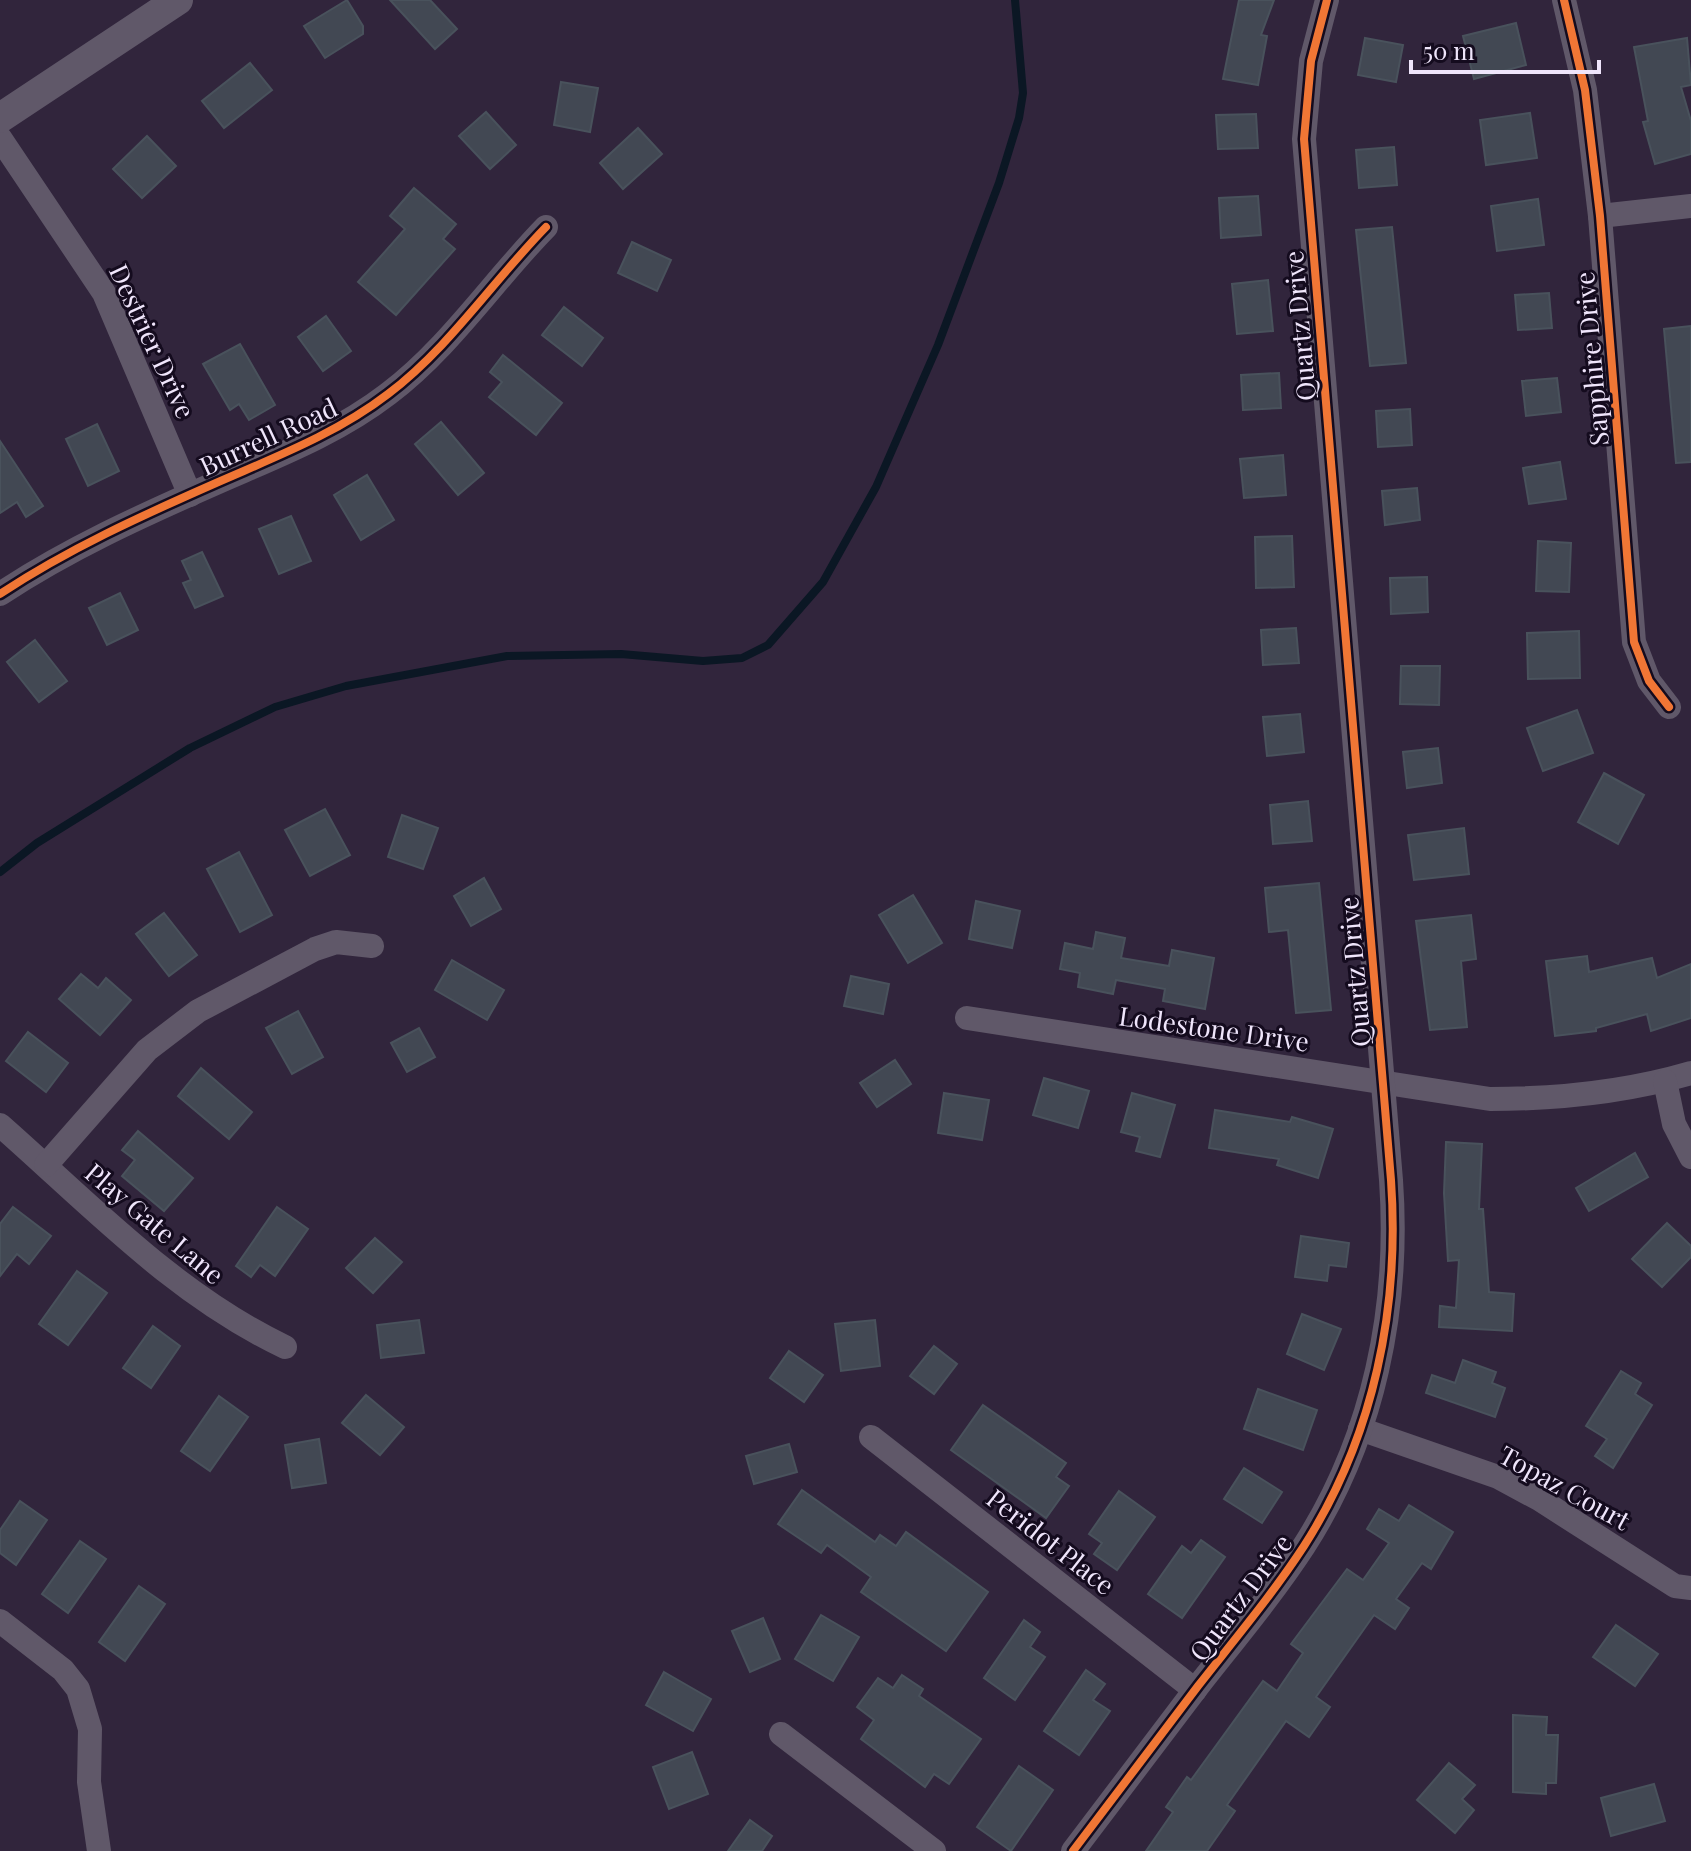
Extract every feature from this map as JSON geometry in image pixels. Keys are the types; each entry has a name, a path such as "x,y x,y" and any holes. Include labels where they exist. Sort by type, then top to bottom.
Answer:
{"street":[{"path":"0,118 178,0"},
{"name":"Quartz Drive","path":"1073,1851 1306,1543 1340,1479 1360,1429 1384,1336 1393,1259 1383,1082 1304,139 1311,61 1327,0"},
{"name":"Sapphire Drive","path":"1564,0 1585,90 1600,216 1634,642 1649,681 1669,707"},
{"name":"Destrier Drive","path":"0,138 104,293 190,495"},
{"path":"1600,216 1691,206"},
{"name":"Burrell Road","path":"0,594 74,549 319,438 389,394 457,327 546,227"},
{"path":"46,1165 147,1050 198,1011 315,949 336,942 372,946"},
{"name":"Lodestone Drive","path":"967,1018 1490,1099 1537,1099 1665,1081 1691,1073"},
{"path":"1665,1081 1674,1124 1691,1157"},
{"name":"Play Gate Lane","path":"0,1125 192,1294 245,1328 285,1347"},
{"name":"Topaz Court","path":"1360,1429 1498,1477 1539,1499 1675,1586 1691,1588"},
{"name":"Peridot Place","path":"871,1437 1195,1690"},
{"path":"0,1621 63,1670 78,1689 90,1729 89,1782 99,1851"},
{"path":"781,1734 934,1851"}],"building":[{"path":"347,0 363,26 363,34 325,58 304,26"},
{"path":"390,0 430,0 457,29 435,49"},
{"path":"1239,0 1274,0 1261,35 1267,36 1258,85 1223,79"},
{"path":"1516,23 1526,65 1474,79 1463,36"},
{"path":"1365,38 1403,45 1396,82 1358,75"},
{"path":"1687,38 1691,85 1681,87 1691,121 1691,154 1655,164 1643,122 1648,121 1634,47"},
{"path":"250,63 272,90 224,128 202,101"},
{"path":"561,82 598,88 590,132 554,125"},
{"path":"486,112 516,145 490,169 459,136"},
{"path":"1530,113 1537,158 1486,165 1480,120"},
{"path":"1256,114 1258,148 1218,149 1216,115"},
{"path":"638,128 662,154 623,189 600,163"},
{"path":"147,136 176,166 142,198 113,169"},
{"path":"1394,147 1397,185 1359,188 1356,150"},
{"path":"414,188 456,224 443,239 455,249 396,315 358,282 405,229 390,216"},
{"path":"1258,196 1261,235 1221,238 1219,198"},
{"path":"1538,199 1544,245 1497,251 1491,206"},
{"path":"1392,227 1406,363 1370,366 1356,230"},
{"path":"632,242 671,260 657,291 618,273"},
{"path":"1268,280 1273,331 1237,334 1232,284"},
{"path":"1549,293 1552,328 1518,330 1515,295"},
{"path":"564,307 603,338 582,366 542,335"},
{"path":"326,316 351,351 323,371 298,337"},
{"path":"1691,326 1691,462 1676,463 1664,329"},
{"path":"240,344 275,405 249,420 239,404 230,410 203,364"},
{"path":"503,355 562,403 536,435 489,397 502,382 490,372"},
{"path":"1279,373 1281,408 1243,410 1241,375"},
{"path":"1557,378 1561,412 1526,416 1522,381"},
{"path":"1410,409 1412,445 1378,447 1376,411"},
{"path":"441,422 484,473 458,495 415,444"},
{"path":"97,424 119,471 88,486 66,439"},
{"path":"0,441 43,506 26,517 17,502 0,513"},
{"path":"1283,455 1286,495 1244,498 1240,459"},
{"path":"1560,462 1566,499 1529,504 1523,468"},
{"path":"367,475 394,520 361,540 334,495"},
{"path":"1417,488 1420,520 1385,525 1382,491"},
{"path":"291,516 311,561 279,574 259,529"},
{"path":"1292,536 1294,587 1256,588 1255,537"},
{"path":"1538,541 1571,543 1569,592 1536,591"},
{"path":"202,552 223,596 195,608 183,583 191,580 182,561"},
{"path":"1427,577 1428,612 1391,614 1390,578"},
{"path":"120,593 138,630 107,645 89,608"},
{"path":"1296,628 1299,663 1263,665 1261,630"},
{"path":"1579,631 1580,678 1528,679 1527,633"},
{"path":"35,640 67,681 39,702 7,662"},
{"path":"1401,666 1440,666 1439,705 1400,704"},
{"path":"1577,710 1593,753 1543,771 1527,728"},
{"path":"1300,714 1304,752 1267,756 1263,717"},
{"path":"1438,748 1442,783 1407,788 1403,752"},
{"path":"1604,773 1644,795 1618,844 1578,822"},
{"path":"1308,801 1312,841 1273,844 1270,805"},
{"path":"325,809 350,855 310,876 285,830"},
{"path":"402,815 438,828 423,869 388,857"},
{"path":"1464,828 1469,874 1414,880 1408,835"},
{"path":"239,852 272,915 240,932 207,869"},
{"path":"484,878 501,909 471,926 454,896"},
{"path":"1319,883 1331,1010 1296,1013 1288,930 1269,932 1265,888"},
{"path":"913,895 942,943 908,963 879,915"},
{"path":"976,901 1020,911 1012,948 969,939"},
{"path":"164,913 197,955 169,976 136,934"},
{"path":"1471,915 1476,959 1461,961 1467,1027 1430,1030 1416,921"},
{"path":"1096,932 1125,938 1121,958 1169,966 1172,950 1214,958 1205,1009 1163,1001 1165,989 1116,980 1113,994 1078,987 1080,973 1060,969 1065,943 1093,949"},
{"path":"1587,956 1589,972 1652,958 1657,978 1691,964 1691,1018 1651,1031 1647,1014 1596,1028 1596,1031 1555,1036 1546,961"},
{"path":"452,960 504,990 487,1020 435,990"},
{"path":"81,974 98,988 106,978 131,1000 100,1035 59,999"},
{"path":"851,976 889,984 883,1014 844,1006"},
{"path":"298,1011 323,1057 292,1074 266,1028"},
{"path":"419,1028 435,1057 407,1072 391,1043"},
{"path":"28,1032 68,1063 46,1092 6,1061"},
{"path":"895,1060 911,1084 877,1107 860,1083"},
{"path":"201,1068 252,1112 229,1139 178,1096"},
{"path":"1044,1078 1089,1091 1078,1128 1033,1115"},
{"path":"944,1093 989,1100 982,1140 938,1133"},
{"path":"1132,1093 1175,1105 1160,1157 1136,1151 1140,1137 1121,1132"},
{"path":"1215,1110 1290,1122 1292,1117 1333,1129 1318,1178 1277,1165 1279,1159 1209,1148"},
{"path":"138,1131 193,1178 164,1211 122,1176 135,1160 122,1150"},
{"path":"1446,1142 1482,1144 1479,1209 1483,1209 1489,1292 1514,1294 1512,1331 1439,1327 1440,1306 1456,1308 1459,1260 1448,1261 1444,1193"},
{"path":"1635,1153 1648,1177 1589,1211 1576,1188"},
{"path":"13,1207 51,1236 29,1264 17,1254 0,1276 0,1224"},
{"path":"277,1207 308,1229 275,1276 260,1265 251,1277 236,1266"},
{"path":"1667,1223 1691,1246 1691,1257 1662,1287 1632,1259"},
{"path":"1301,1236 1349,1243 1346,1267 1329,1265 1327,1281 1295,1277"},
{"path":"375,1238 402,1262 373,1293 346,1268"},
{"path":"77,1271 107,1293 68,1345 39,1324"},
{"path":"1302,1314 1341,1329 1324,1370 1287,1354"},
{"path":"419,1320 424,1353 381,1358 377,1325"},
{"path":"875,1320 880,1366 841,1371 835,1324"},
{"path":"153,1326 180,1346 151,1388 123,1368"},
{"path":"934,1346 957,1364 934,1394 910,1376"},
{"path":"789,1351 823,1375 804,1402 770,1378"},
{"path":"1463,1360 1496,1372 1492,1383 1505,1388 1495,1417 1426,1393 1432,1375 1455,1383"},
{"path":"1621,1371 1641,1383 1635,1394 1652,1405 1613,1468 1595,1456 1607,1439 1586,1426"},
{"path":"1258,1389 1317,1410 1303,1450 1244,1429"},
{"path":"366,1395 404,1427 380,1455 342,1423"},
{"path":"219,1396 248,1417 210,1471 181,1451"},
{"path":"983,1405 1066,1463 1056,1477 1069,1486 1046,1518 951,1450"},
{"path":"319,1439 326,1483 292,1488 285,1445"},
{"path":"789,1444 797,1472 754,1484 746,1456"},
{"path":"1244,1468 1282,1492 1262,1523 1224,1499"},
{"path":"802,1490 875,1542 880,1535 896,1546 906,1532 988,1592 946,1651 861,1592 871,1577 827,1545 821,1553 778,1524"},
{"path":"1119,1491 1155,1517 1117,1570 1094,1554 1102,1543 1089,1534"},
{"path":"20,1501 47,1520 16,1565 0,1553 0,1530"},
{"path":"1409,1505 1453,1532 1431,1569 1422,1563 1396,1599 1409,1608 1395,1629 1374,1615 1316,1697 1330,1707 1309,1737 1286,1721 1227,1805 1235,1811 1207,1851 1146,1851 1173,1812 1166,1807 1187,1777 1191,1780 1263,1681 1277,1691 1303,1653 1291,1644 1347,1569 1363,1580 1389,1543 1367,1529 1379,1509 1399,1521"},
{"path":"1201,1540 1225,1557 1182,1618 1148,1594 1182,1546 1191,1553"},
{"path":"80,1541 106,1559 68,1613 42,1594"},
{"path":"139,1586 165,1604 125,1661 99,1642"},
{"path":"821,1615 859,1637 833,1681 795,1659"},
{"path":"763,1618 780,1659 750,1672 732,1631"},
{"path":"1024,1620 1040,1632 1030,1647 1045,1657 1015,1700 984,1678"},
{"path":"1616,1625 1658,1654 1635,1686 1593,1657"},
{"path":"1086,1670 1105,1684 1093,1700 1110,1711 1079,1755 1044,1731"},
{"path":"664,1672 711,1699 693,1731 646,1705"},
{"path":"902,1675 923,1689 919,1696 981,1739 949,1784 934,1774 925,1787 861,1739 874,1720 857,1707 878,1678 893,1688"},
{"path":"1513,1715 1547,1717 1546,1735 1558,1735 1556,1783 1546,1783 1546,1794 1513,1792"},
{"path":"692,1752 708,1794 669,1809 653,1767"},
{"path":"1449,1763 1475,1785 1462,1799 1474,1810 1455,1833 1417,1800"},
{"path":"1019,1766 1053,1790 1011,1851 977,1827"},
{"path":"1654,1784 1665,1821 1611,1836 1601,1798"},
{"path":"750,1820 772,1836 762,1851 728,1851"}],"waterway":[{"path":"0,872 37,843 190,748 275,707 346,686 507,656 621,654 703,661 742,658 768,645 823,582 876,487 938,345 999,183 1019,118 1023,93 1015,0"}],"cycle path":[{"path":"1073,1851 1304,1546 1328,1504 1365,1416 1386,1323 1393,1228 1391,1180 1304,139 1311,61 1327,0"},
{"path":"1564,0 1585,90 1600,216 1634,642 1649,681 1669,707"},
{"path":"0,594 105,534 305,444 368,408 431,356 546,227"}]}
